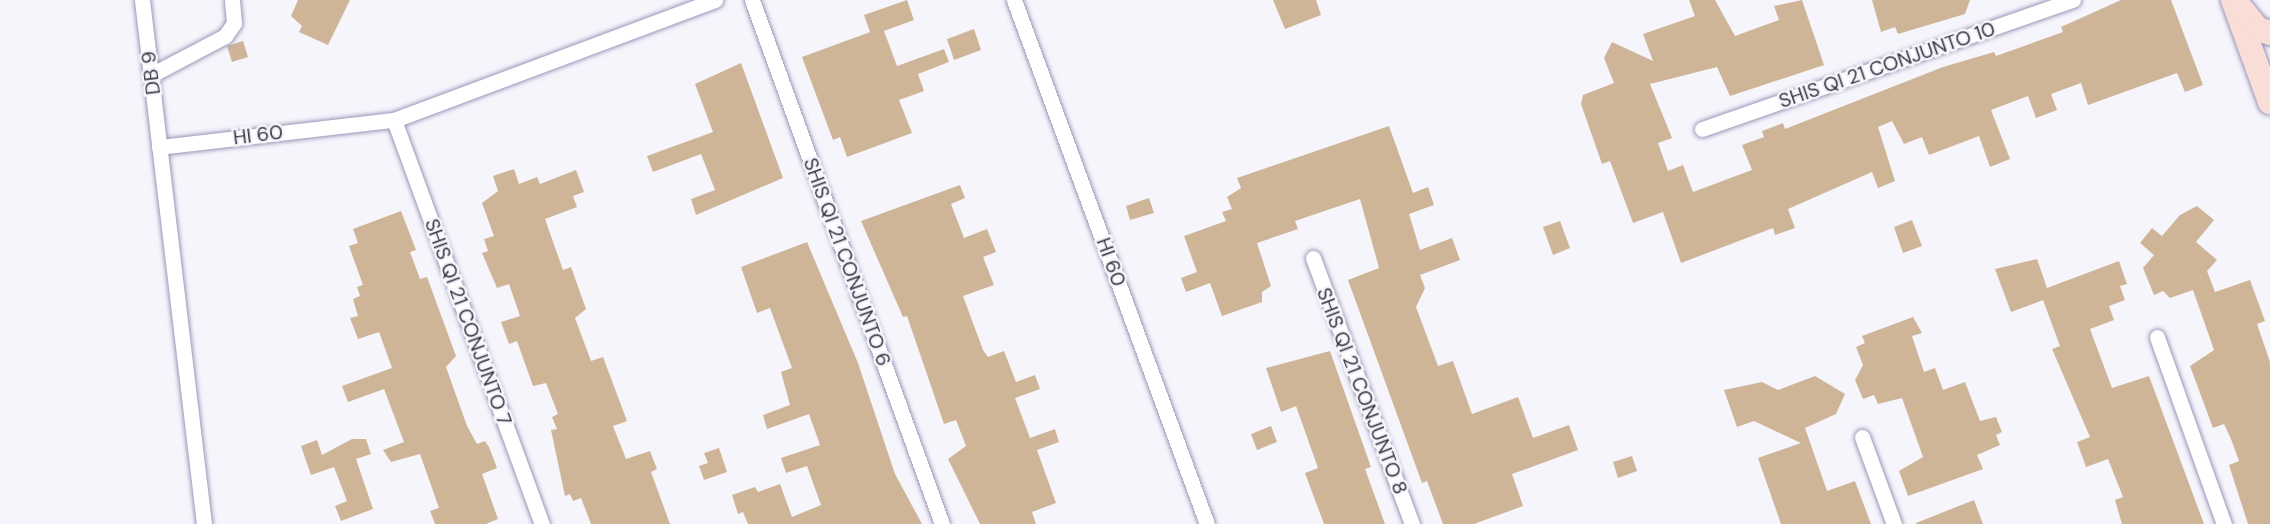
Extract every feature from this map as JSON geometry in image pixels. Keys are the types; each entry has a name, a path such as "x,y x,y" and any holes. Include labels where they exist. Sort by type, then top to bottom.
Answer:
{"main road":[{"path":"2234,0 2258,29 2270,33"},
{"path":"2234,0 2268,90"}],"street":[{"name":"DB 9","path":"142,0 159,147"},
{"path":"151,75 225,36 234,22 232,0"},
{"name":"HI 60","path":"159,147 394,120 715,0"},
{"name":"SHIS QI 21 CONJUNTO 6","path":"752,0 942,524"},
{"name":"HI 60","path":"1014,0 1207,524"},
{"name":"SHIS QI 21 CONJUNTO 10","path":"1702,129 2073,0"},
{"name":"SHIS QI 21 CONJUNTO 7","path":"394,120 542,524"},
{"path":"159,147 204,524"},
{"name":"SHIS QI 21 CONJUNTO 8","path":"1313,258 1412,524"},
{"path":"2157,338 2224,524"},
{"path":"1862,437 1894,524"}],"building":[{"path":"298,0 350,0 328,45 299,32 302,26 291,16"},
{"path":"907,0 914,20 884,31 897,66 944,49 949,62 918,74 924,91 899,100 912,133 847,157 840,137 833,140 802,57 870,32 864,15"},
{"path":"1273,0 1316,0 1321,15 1285,29"},
{"path":"1689,0 1715,0 1735,36 1779,20 1774,6 1802,0 1824,65 1730,96 1717,67 1650,84 1672,138 1658,143 1668,171 1683,165 1693,192 1752,170 1742,145 1764,137 1762,131 1783,123 1785,129 1943,67 1994,52 1996,56 2063,32 2061,27 2121,0 2171,0 2203,85 2185,92 2177,73 2088,105 2081,83 2051,94 2057,110 2036,118 2028,96 1991,110 2010,159 1990,167 1979,136 1929,155 1922,137 1904,144 1892,121 1878,127 1895,181 1878,188 1872,172 1788,209 1795,228 1775,235 1773,228 1681,263 1663,212 1633,223 1610,161 1602,164 1581,104 1583,95 1614,83 1604,58 1612,42 1653,61 1643,34 1695,16"},
{"path":"1872,0 1970,0 1965,14 1898,34 1895,27 1881,32"},
{"path":"974,29 981,50 954,60 947,39"},
{"path":"243,41 248,57 232,62 227,46"},
{"path":"741,63 783,178 696,215 691,199 715,190 701,154 653,172 647,156 713,132 695,84"},
{"path":"1389,126 1413,193 1428,187 1434,205 1409,214 1420,250 1452,238 1460,260 1420,275 1425,288 1416,307 1438,366 1453,361 1472,414 1518,397 1533,438 1569,425 1578,450 1512,474 1523,506 1474,524 1443,524 1427,481 1422,483 1348,280 1379,268 1360,199 1295,221 1298,229 1257,243 1271,286 1262,292 1262,302 1222,316 1210,283 1186,292 1181,278 1197,272 1184,236 1226,221 1222,212 1232,209 1227,197 1241,188 1237,178"},
{"path":"514,169 519,184 537,177 540,184 576,170 584,192 573,196 577,207 545,219 563,270 571,267 586,309 575,318 591,361 603,357 627,421 613,426 626,459 650,451 657,469 651,472 670,524 591,524 581,498 573,501 570,494 565,496 551,430 557,429 552,417 558,414 546,383 533,386 517,341 509,344 501,322 520,316 509,284 497,288 482,253 488,251 484,239 494,236 482,203 498,191 493,176"},
{"path":"960,185 965,198 951,204 964,238 987,229 996,252 983,257 994,285 963,296 983,350 988,357 1004,351 1016,382 1035,375 1040,389 1015,398 1030,438 1055,429 1059,442 1037,450 1056,503 1032,512 1036,524 980,524 948,459 966,446 956,420 944,424 907,316 903,317 861,221"},
{"path":"1149,198 1154,213 1130,220 1126,206"},
{"path":"2197,206 2214,220 2196,242 2217,260 2207,271 2215,292 2250,280 2265,321 2257,324 2270,362 2270,524 2248,524 2229,465 2239,461 2231,439 2224,424 2213,428 2190,366 2214,350 2193,290 2170,298 2163,291 2154,295 2143,268 2154,255 2140,243 2152,228 2162,236 2180,215"},
{"path":"401,211 416,250 410,252 420,279 427,277 456,356 446,367 467,426 477,444 485,441 497,468 482,474 498,519 486,524 435,524 430,511 439,508 420,454 391,462 383,450 404,442 384,389 348,402 342,386 392,368 379,332 358,339 350,318 358,316 353,299 360,296 357,287 363,285 349,246 358,243 353,229"},
{"path":"1912,220 1922,246 1903,253 1894,227"},
{"path":"1560,221 1570,248 1553,255 1543,227"},
{"path":"807,242 858,363 895,474 922,524 748,524 743,512 738,514 732,495 755,487 758,492 780,484 792,517 821,505 807,466 786,473 781,458 820,445 809,414 767,429 763,415 790,405 781,372 792,368 770,308 757,313 741,267"},
{"path":"2037,259 2047,288 2119,261 2127,284 2120,286 2125,300 2109,306 2114,320 2090,329 2112,388 2149,376 2204,524 2122,524 2115,500 2123,497 2108,459 2086,467 2077,442 2090,437 2052,349 2060,346 2043,300 2011,312 1995,269"},
{"path":"1913,317 1922,333 1912,336 1924,372 1935,368 1943,390 1965,382 1980,421 1996,417 2002,432 1996,435 2000,445 1977,455 1983,469 1908,496 1899,471 1923,457 1902,398 1878,404 1874,395 1863,399 1855,380 1863,365 1856,347 1865,343 1862,336"},
{"path":"1330,351 1371,467 1365,469 1385,524 1324,524 1305,473 1318,468 1296,406 1281,412 1266,368"},
{"path":"1815,376 1845,394 1836,414 1805,428 1827,491 1855,481 1871,524 1781,524 1758,458 1801,443 1754,421 1737,427 1724,390 1762,382 1778,390"},
{"path":"1271,426 1277,442 1257,450 1251,434"},
{"path":"352,439 366,439 371,454 356,459 373,509 341,521 335,506 347,501 334,467 311,475 301,446 317,440 322,455"},
{"path":"719,448 727,472 704,480 699,466 708,463 704,453"},
{"path":"1632,456 1637,471 1618,478 1613,462"},
{"path":"1974,500 1983,524 1916,524 1916,523"}]}
